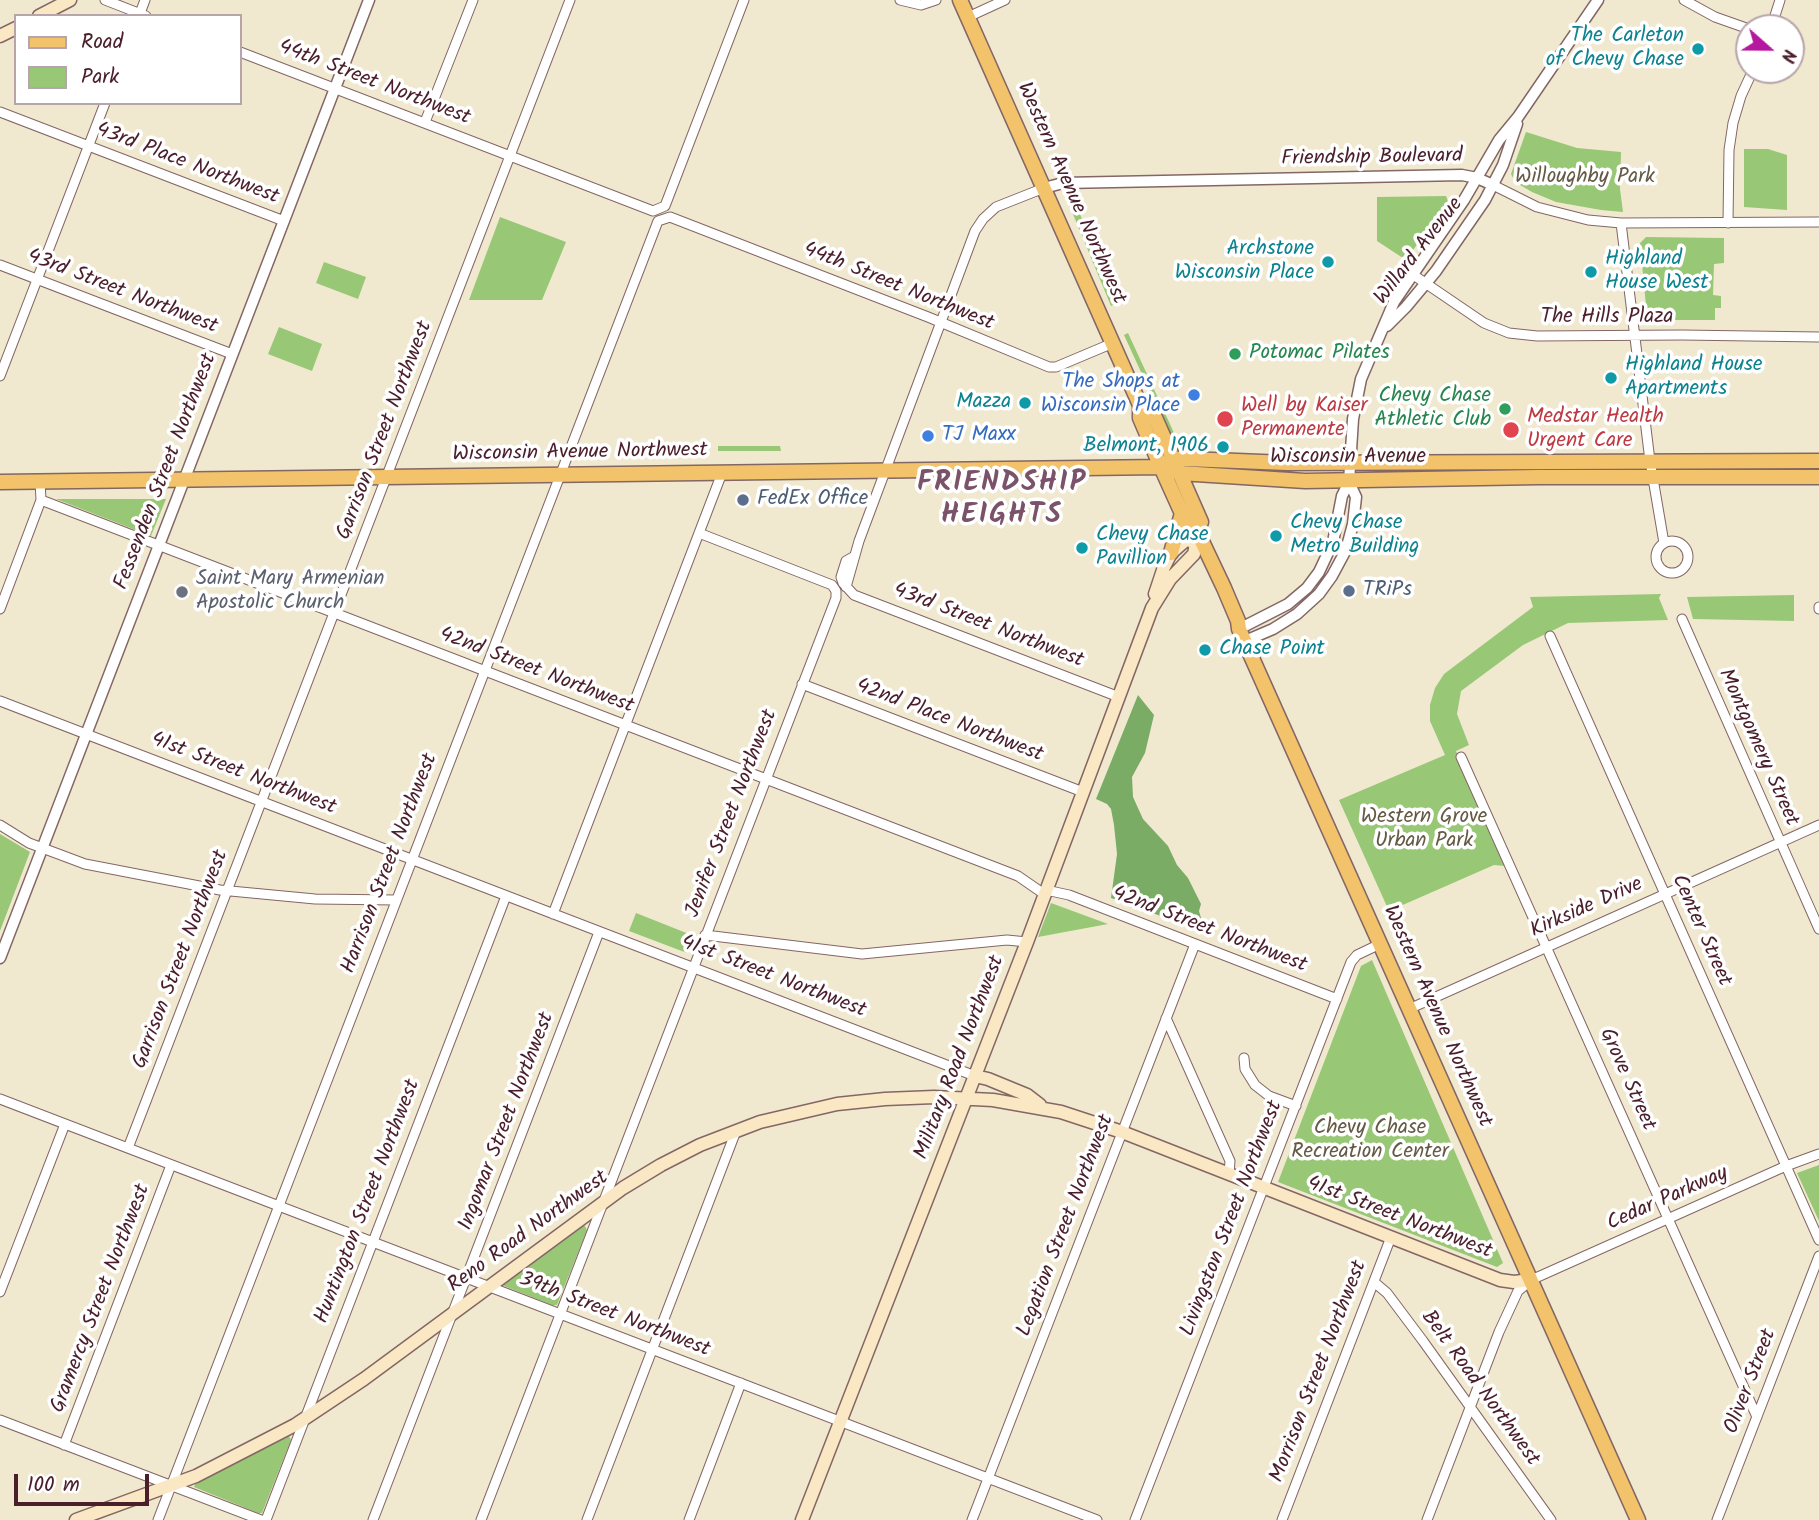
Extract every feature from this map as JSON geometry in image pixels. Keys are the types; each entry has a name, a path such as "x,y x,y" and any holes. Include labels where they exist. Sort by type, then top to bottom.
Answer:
{"main road":[{"path":"43,14 70,0"},
{"name":"Western Avenue Northwest","path":"960,0 1140,405 1140,418 1167,463 1189,529 1198,538 1238,621 1637,1520"},
{"name":"Wisconsin Avenue","path":"1167,463 1819,461"},
{"name":"Wisconsin Avenue Northwest","path":"0,482 886,471 1167,463"},
{"name":"Wisconsin Avenue","path":"1167,463 1180,473 1284,480 1819,477"},
{"name":"Western Avenue Northwest","path":"1180,473 1201,522 1198,538"},
{"path":"1171,553 1182,513"},
{"path":"1171,553 1187,540 1198,538"},
{"name":"Military Road Northwest","path":"1152,608 1170,579 1194,554 1198,538"},
{"name":"Military Road Northwest","path":"802,1520 1027,942 1152,608 1157,584 1171,553"},
{"path":"975,1076 986,1099"},
{"name":"41st Street Northwest","path":"975,1076 1027,1095 1043,1107 1122,1132 1503,1280 1531,1280"},
{"name":"Reno Road Northwest","path":"76,1520 171,1486 240,1455 306,1417 364,1379 602,1203 661,1165 736,1131 780,1116 837,1104 919,1097 986,1099 1043,1107"}],"street":[{"path":"105,0 139,14"},
{"name":"Fessenden Street Northwest","path":"0,958 369,0"},
{"path":"425,122 473,0"},
{"name":"Garrison Street Northwest","path":"128,1148 570,0"},
{"name":"44th Street Northwest","path":"242,53 653,211 666,206 744,0"},
{"path":"900,0 916,5 936,0"},
{"path":"968,16 1005,0"},
{"name":"Willard Avenue","path":"1349,481 1358,388 1367,360 1394,302 1477,178 1499,140 1518,117 1598,0"},
{"path":"1684,0 1735,24"},
{"path":"1728,223 1729,150 1733,123 1747,84"},
{"path":"0,376 104,105"},
{"name":"43rd Place Northwest","path":"0,112 284,221"},
{"name":"Willard Avenue","path":"1381,331 1426,284 1485,200 1503,165 1518,117"},
{"name":"Friendship Boulevard","path":"1044,188 1063,183 1462,175 1477,178 1529,203 1577,218 1621,223 1819,222"},
{"path":"886,471 975,232 983,219 999,206 1044,188"},
{"name":"44th Street Northwest","path":"670,217 1049,367 1056,367 1113,343"},
{"name":"Harrison Street Northwest","path":"158,1520 659,221 670,217"},
{"path":"1621,223 1650,461 1664,542"},
{"name":"43rd Street Northwest","path":"0,265 233,354"},
{"name":"The Hills Plaza","path":"1412,274 1484,323 1509,333 1537,336 1819,337"},
{"name":"43rd Street Northwest","path":"886,471 853,557 846,587 867,600 1119,697"},
{"path":"553,914 722,473"},
{"path":"0,608 41,500 40,481"},
{"path":"1242,635 1288,604 1312,583 1330,550 1342,496 1349,481"},
{"path":"1242,635 1289,620 1319,594 1337,568 1352,531 1356,497 1349,481"},
{"name":"42nd Street Northwest","path":"41,500 1337,999"},
{"path":"1340,512 1352,531"},
{"name":"Jenifer Street Northwest","path":"481,1520 836,598 836,591 831,585 699,533"},
{"name":"Montgomery Street","path":"1682,619 1819,929"},
{"name":"Center Street","path":"1550,636 1819,1240"},
{"name":"42nd Place Northwest","path":"802,684 1083,792"},
{"name":"41st Street Northwest","path":"0,701 975,1076"},
{"name":"Grove Street","path":"1461,757 1757,1417"},
{"path":"0,825 29,843 85,864 228,891 315,900 396,900"},
{"name":"Kirkside Drive","path":"1409,1009 1819,825"},
{"name":"Huntington Street Northwest","path":"264,1520 506,896"},
{"name":"Ingomar Street Northwest","path":"373,1520 599,932"},
{"path":"705,935 862,954 1007,940 1027,942"},
{"name":"Legation Street Northwest","path":"972,1520 1195,944"},
{"name":"Livingston Street Northwest","path":"1135,1520 1353,958 1380,944"},
{"path":"1166,1018 1230,1161 1229,1174"},
{"path":"1244,1058 1245,1069 1255,1085 1269,1096 1296,1107"},
{"name":"39th Street Northwest","path":"0,1099 1097,1520"},
{"path":"0,1292 65,1124"},
{"path":"587,1520 736,1131"},
{"name":"Cedar Parkway","path":"1531,1280 1786,1166 1819,1154"},
{"name":"Gramercy Street Northwest","path":"64,1444 171,1165"},
{"name":"Morrison Street Northwest","path":"1282,1520 1391,1237"},
{"name":"Oliver Street","path":"1717,1520 1819,1256"},
{"path":"1427,1520 1513,1297 1531,1280"},
{"name":"Belt Road Northwest","path":"1374,1282 1387,1293 1551,1520"},
{"path":"689,1520 741,1383"},
{"path":"0,1420 264,1520"}],"green space":[{"name":"Willoughby Park","path":"1526,132 1577,148 1621,152 1620,189 1623,212 1556,202 1515,182 1511,174"},
{"path":"1744,149 1768,149 1787,155 1787,210 1744,207"},
{"path":"1446,196 1448,201 1406,260 1377,241 1377,197"},
{"path":"1068,202 1077,207 1117,303 1111,306"},
{"path":"500,217 566,242 542,300 469,300"},
{"path":"1646,237 1724,238 1724,263 1714,264 1713,295 1721,296 1721,308 1715,308 1715,320 1653,320 1647,316 1640,243"},
{"path":"324,262 366,277 358,299 316,283"},
{"path":"279,327 322,344 312,371 268,354"},
{"path":"1128,333 1174,433 1170,435 1124,335"},
{"path":"718,446 780,446 781,451 718,451"},
{"path":"56,499 166,499 151,536"},
{"name":"Western Grove Urban Park","path":"1661,594 1659,598 1668,620 1568,623 1523,645 1461,691 1457,714 1469,745 1456,751 1505,866 1494,865 1389,911 1339,800 1445,755 1430,721 1430,705 1435,688 1444,674 1533,607 1530,597"},
{"path":"1794,595 1794,621 1693,619 1687,597"},
{"path":"1138,695 1154,715 1145,753 1132,777 1133,797 1143,819 1168,846 1177,865 1188,878 1201,904 1199,911 1205,932 1111,898 1117,854 1114,825 1111,809 1096,799"},
{"path":"0,834 30,852 0,931"},
{"path":"1051,903 1108,924 1038,937"},
{"path":"636,913 694,936 687,953 629,931"},
{"name":"Chevy Chase Recreation Center","path":"1372,960 1503,1263 1497,1267 1278,1182 1361,966"},
{"path":"1819,1165 1819,1221 1797,1173"},
{"path":"581,1225 587,1230 557,1305 504,1286 503,1284"},
{"path":"289,1436 291,1440 262,1513 194,1487 196,1482"}],"place":[{"name":"The Carleton of Chevy Chase","path":"1698,49"},
{"name":"Archstone Wisconsin Place","path":"1328,262"},
{"name":"Highland House West","path":"1591,272"},
{"name":"Potomac Pilates","path":"1235,354"},
{"name":"Highland House Apartments","path":"1611,378"},
{"name":"The Shops at Wisconsin Place","path":"1194,395"},
{"name":"Mazza","path":"1025,403"},
{"name":"Chevy Chase Athletic Club","path":"1505,409"},
{"name":"Well by Kaiser Permanente","path":"1225,419"},
{"name":"Medstar Health Urgent Care","path":"1511,430"},
{"name":"TJ Maxx","path":"928,436"},
{"name":"Belmont, 1906","path":"1223,447"},
{"name":"FedEx Office","path":"743,500"},
{"name":"Chevy Chase Metro Building","path":"1276,536"},
{"name":"Chevy Chase Pavillion","path":"1082,548"},
{"name":"TRiPs","path":"1349,591"},
{"name":"Saint Mary Armenian Apostolic Church","path":"182,592"},
{"name":"Chase Point","path":"1205,650"}],"district":[{"name":"FRIENDSHIP HEIGHTS","path":"1002,501"}]}
